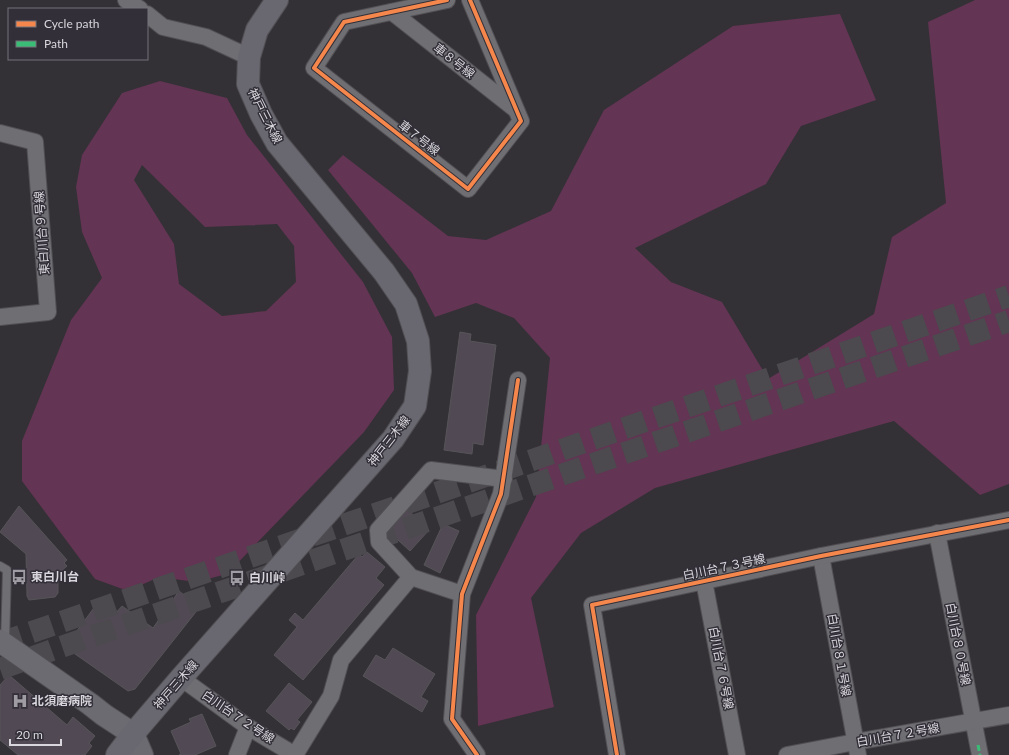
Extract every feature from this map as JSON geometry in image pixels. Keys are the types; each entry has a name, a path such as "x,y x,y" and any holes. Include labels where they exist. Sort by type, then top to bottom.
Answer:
{"main road":[{"name":"神戸三木線","path":"117,755 181,678 393,439 415,406 420,371 418,341 406,304 384,272 277,143 261,114 248,84 249,57 257,30 277,0"}],"street":[{"path":"126,0 138,8"},
{"name":"車７号線","path":"447,0 344,22 314,68 468,189 521,121 470,0"},
{"name":"車８号線","path":"392,12 516,111"},
{"path":"148,15 163,27 206,37 249,57"},
{"name":"東白川台９号線","path":"0,133 35,142 48,312 0,317"},
{"path":"477,755 452,719 462,594 501,494 518,380"},
{"path":"462,594 411,577 379,542 378,530 431,470 504,479"},
{"name":"白川台７３号線","path":"617,755 592,605 821,556 1009,520"},
{"name":"白川台８０号線","path":"937,534 979,750"},
{"name":"白川台８１号線","path":"821,556 856,749"},
{"path":"295,755 331,696 341,660 411,577"},
{"name":"白川台７６号線","path":"704,581 737,755"},
{"path":"2,643 133,734 142,755"},
{"name":"白川台７２号線","path":"181,678 248,727 295,755"},
{"name":"白川台７２号線","path":"787,755 856,749 1009,715"},
{"path":"237,755 248,727"}],"lane":[{"path":"0,566 7,570 2,643"}],"shaded area":[{"path":"975,0 1009,0 1009,484 980,495 894,421 655,488 581,533 531,598 554,707 478,726 476,615 536,497 550,358 514,318 476,303 435,317 412,273 328,170 343,155 448,236 486,240 551,211 604,110 733,26 840,14 876,100 801,126 766,184 635,248 671,282 722,302 768,379 874,314 892,237 946,203 928,22"},
{"path":"160,81 227,98 247,135 363,282 392,337 394,390 364,432 227,574 196,582 159,577 128,591 95,579 22,481 22,441 71,320 102,278 82,232 76,187 82,155 122,93","holes":["142,165 205,227 277,224 294,246 296,282 266,311 222,316 179,284 174,244 134,180"]}],"building":[{"path":"460,332 471,334 470,341 496,345 483,445 473,443 472,454 444,450"},
{"path":"19,506 67,560 64,563 67,566 58,574 58,593 55,597 29,600 27,596 26,554 0,532"},
{"path":"407,509 429,530 410,551 388,531"},
{"path":"443,524 459,531 440,573 424,565"},
{"path":"367,552 385,567 376,578 384,585 303,680 274,655 297,627 289,620 295,613 303,620 359,554 362,557"},
{"path":"179,591 189,599 192,596 200,602 197,606 199,608 135,689 128,691 65,647 99,601 114,615 122,606 153,628"},
{"path":"393,648 435,674 421,697 428,701 422,712 363,676 376,655 385,660"},
{"name":"北須磨病院","path":"9,675 67,725 73,717 95,736 89,743 92,746 85,755 18,755 0,740 0,685"},
{"path":"289,683 312,702 297,720 300,722 294,730 291,728 289,730 266,711"},
{"path":"202,714 216,746 195,755 179,755 181,754 171,731 191,722 189,719"}],"tunnel":[{"path":"0,643 1009,296"},
{"path":"0,669 1009,321"}],"marked path":[{"path":"978,745 980,755"}],"cycle path":[{"path":"447,0 344,22 314,68 468,189 521,121 470,0"},
{"path":"477,755 452,719 462,594 501,494 518,380"},
{"path":"617,755 592,605 821,556 1009,520"}],"place":[{"name":"東白川台","path":"19,577"},
{"name":"白川峠","path":"237,578"},
{"name":"北須磨病院","path":"20,701"}]}
